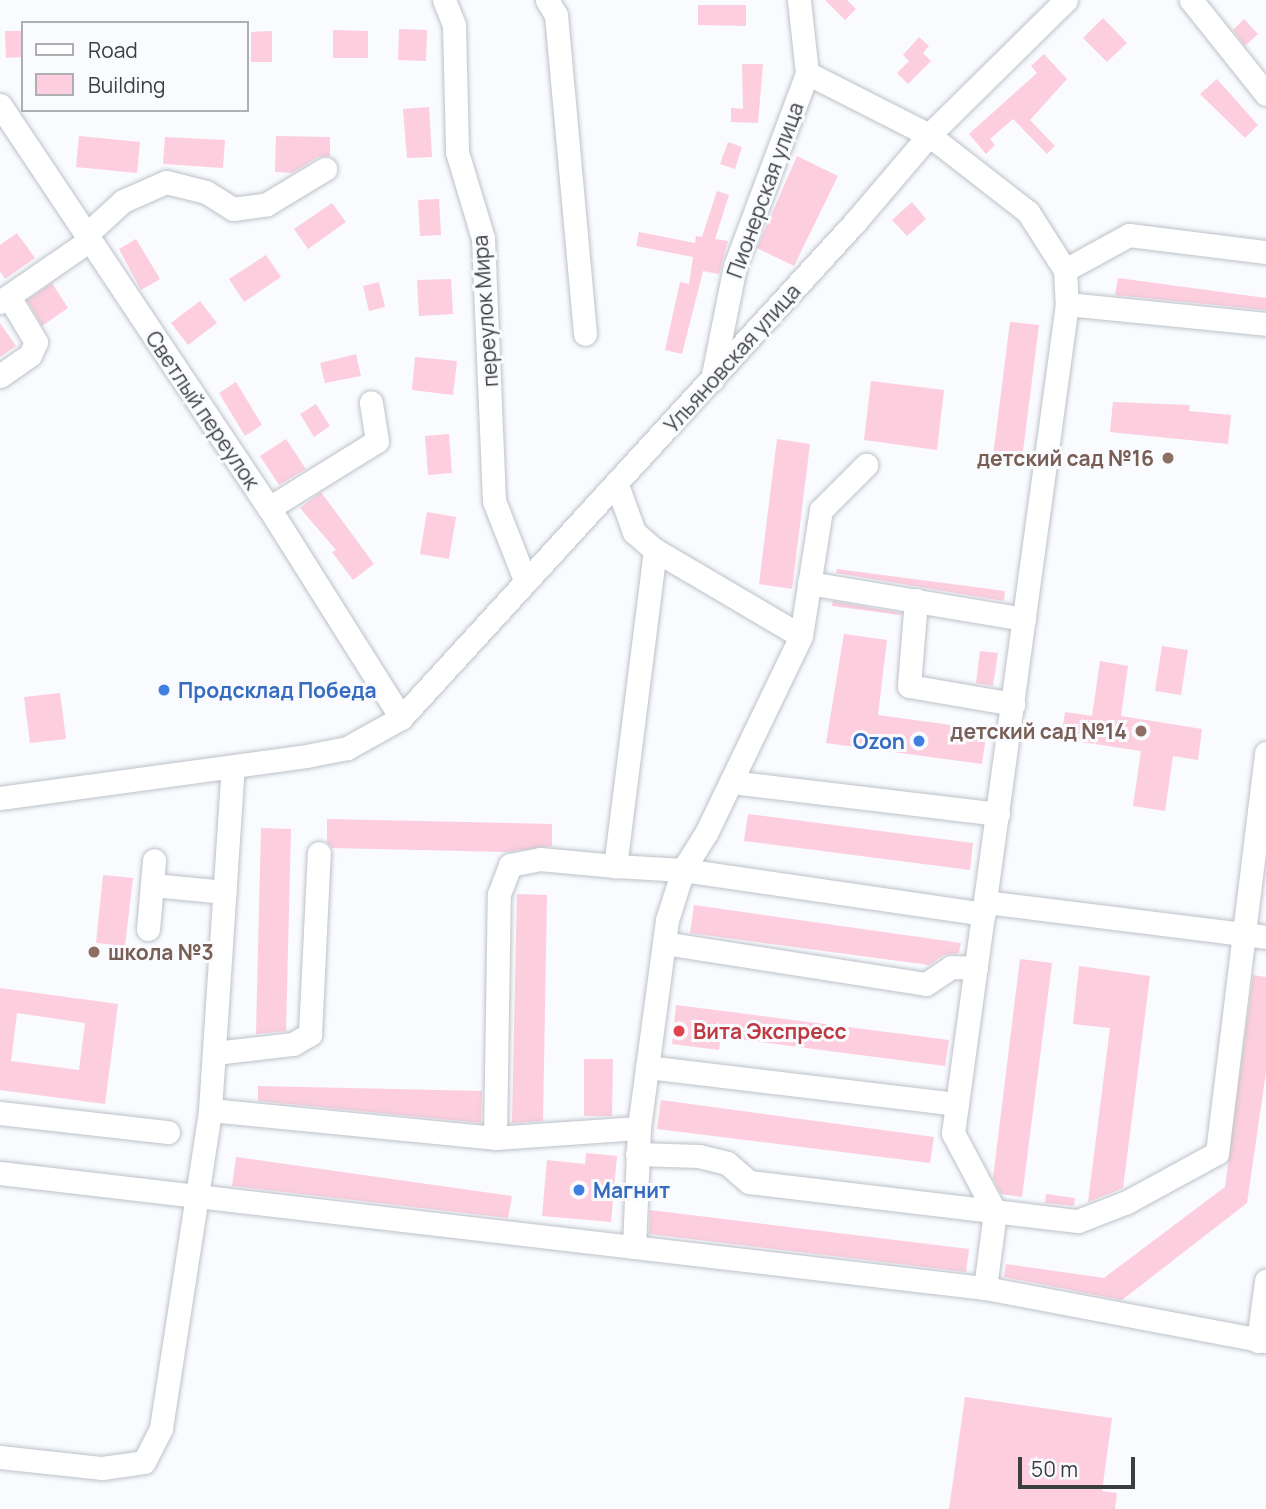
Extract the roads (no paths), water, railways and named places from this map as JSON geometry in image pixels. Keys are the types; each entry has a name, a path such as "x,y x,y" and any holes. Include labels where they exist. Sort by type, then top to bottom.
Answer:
{"street":[{"name":"переулок Мира","path":"444,0 454,25 457,152 483,238 494,501 525,580"},
{"path":"547,0 556,15 585,334"},
{"name":"Пионерская улица","path":"712,380 735,266 807,74 799,0"},
{"name":"Ульяновская улица","path":"0,798 233,767 347,748 401,718 525,580 617,485 929,135 1066,0"},
{"path":"1191,0 1266,94"},
{"path":"807,74 929,135 1028,212 1065,270 1068,304 953,1133 995,1212 985,1288"},
{"name":"Светлый переулок","path":"0,105 269,508 401,718"},
{"path":"0,376 30,355 36,342 4,300 88,237 123,201 166,182 206,192 233,209 267,204 325,169"},
{"path":"1065,270 1129,235 1266,252"},
{"path":"1068,304 1266,324"},
{"path":"269,508 377,441 371,402"},
{"path":"634,1247 639,1128 664,943 682,870 731,782 801,636 821,510 866,465"},
{"path":"617,485 634,533 654,550 801,636"},
{"path":"615,866 654,550"},
{"path":"809,583 1024,619"},
{"path":"916,600 909,686 1013,704"},
{"path":"637,1154 699,1156 727,1163 749,1182 1078,1222 1127,1202 1217,1153 1266,753"},
{"path":"0,1457 102,1468 144,1462 161,1428 198,1198 209,1110 233,767"},
{"path":"731,782 998,814"},
{"path":"215,1053 293,1044 310,1034 319,853"},
{"path":"495,1138 499,894 510,864 540,859 682,870 985,908 1266,937"},
{"path":"148,929 155,860"},
{"path":"153,885 225,892"},
{"path":"664,943 926,984 950,967 976,968"},
{"path":"647,1068 957,1104"},
{"path":"209,1110 495,1138 639,1128"},
{"path":"0,1113 168,1132"},
{"path":"0,1173 985,1288 1262,1341 1266,1281"}],"place":[{"name":"детский сад №16","path":"1168,458"},
{"name":"Продсклад Победа","path":"164,690"},
{"name":"детский сад №14","path":"1141,731"},
{"name":"Ozon","path":"919,741"},
{"name":"школа №3","path":"94,952"},
{"name":"Вита Экспресс","path":"679,1031"},
{"name":"Магнит","path":"579,1190"}]}
